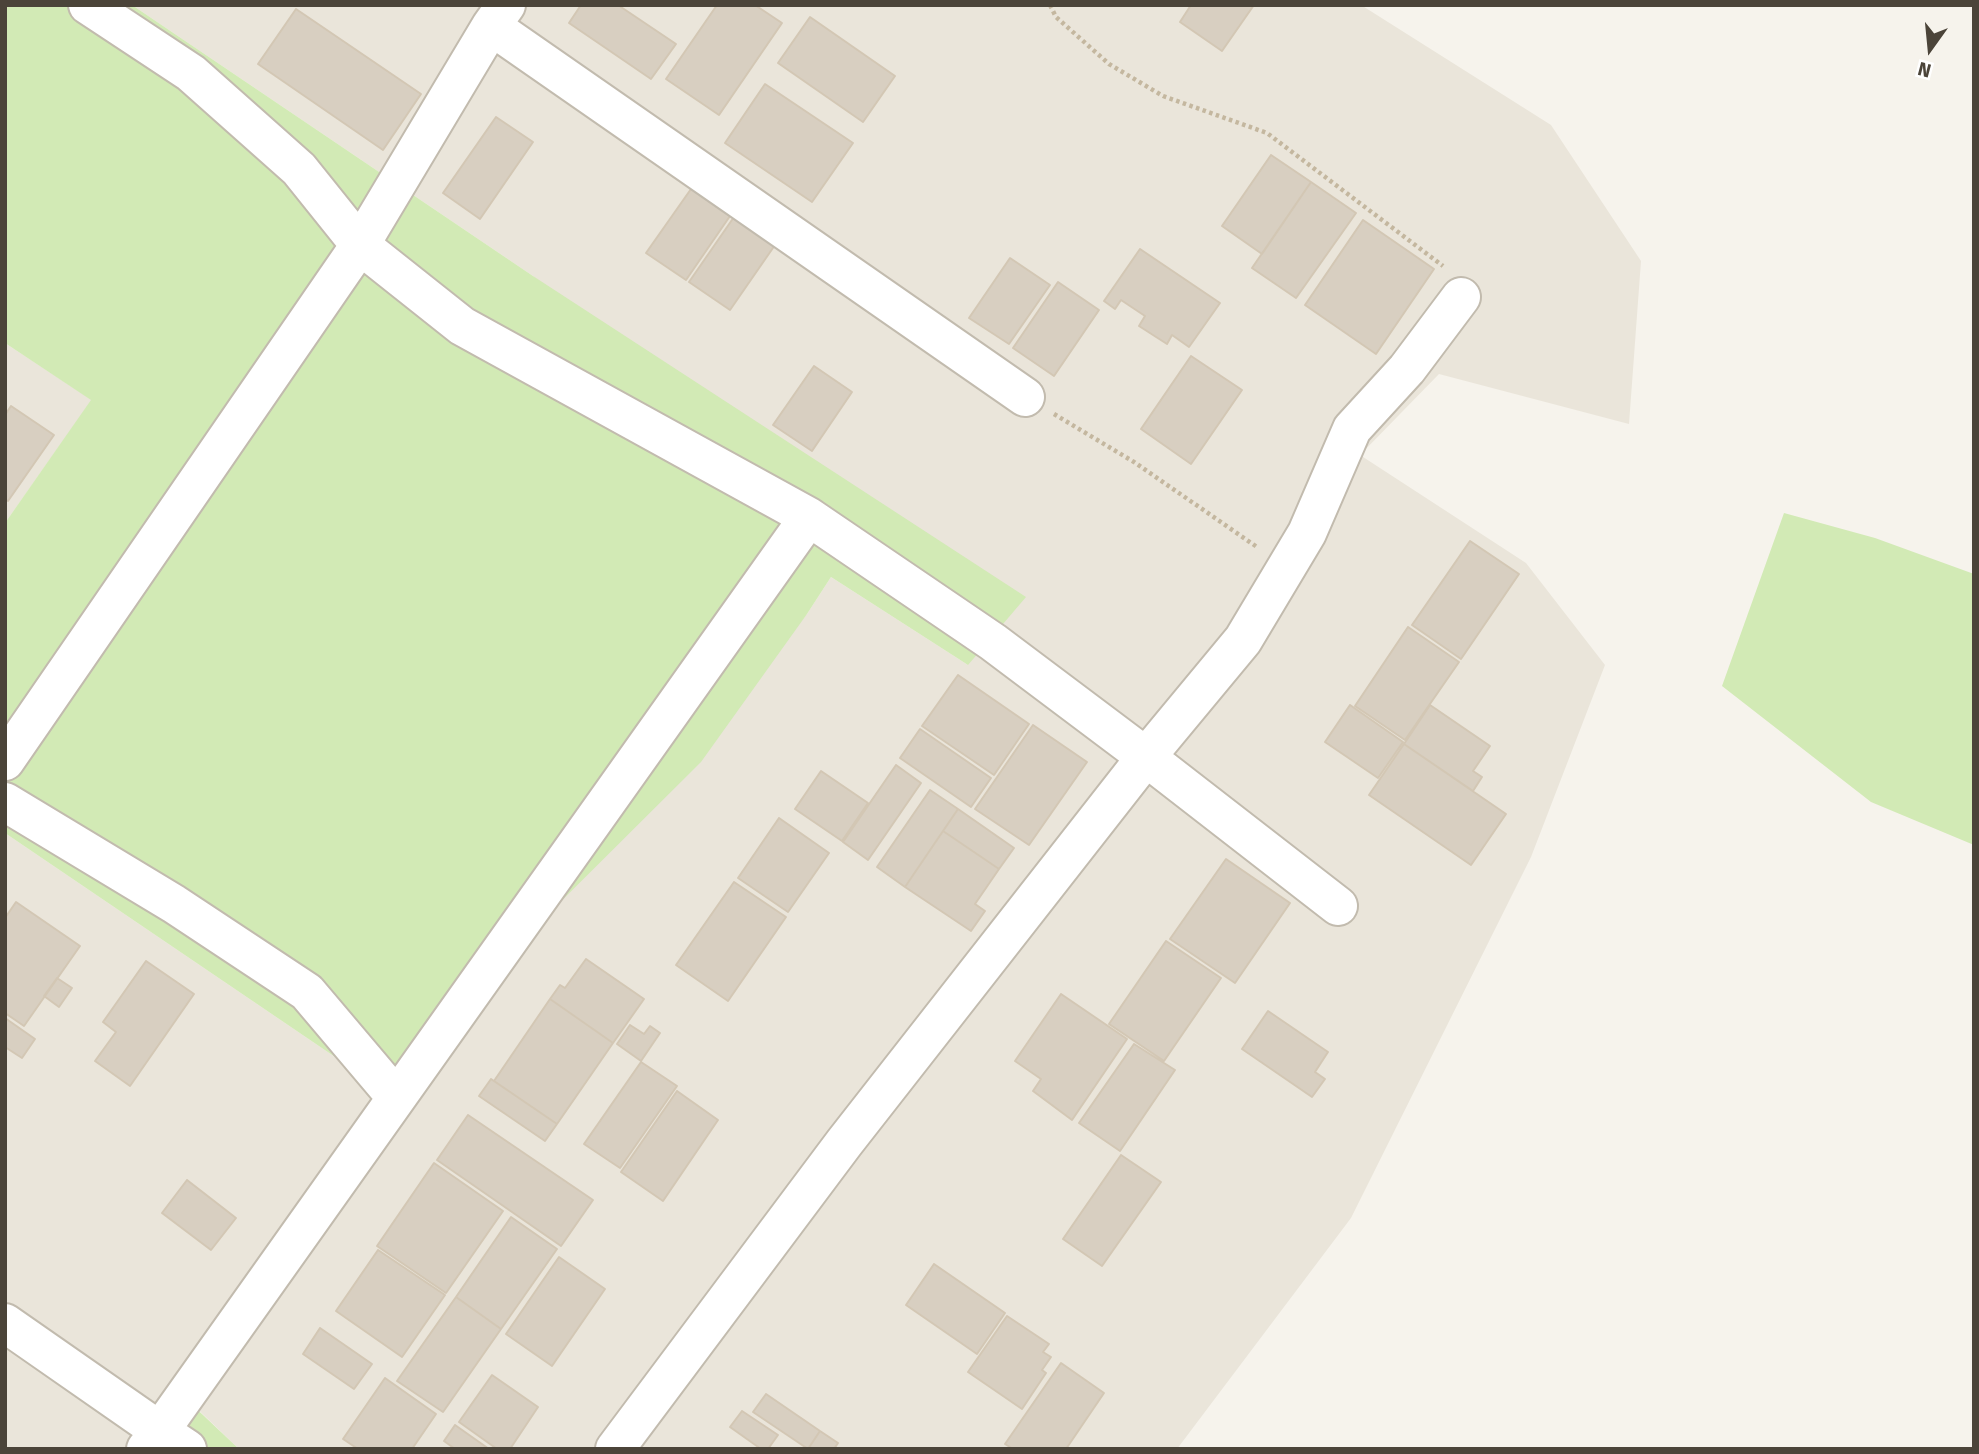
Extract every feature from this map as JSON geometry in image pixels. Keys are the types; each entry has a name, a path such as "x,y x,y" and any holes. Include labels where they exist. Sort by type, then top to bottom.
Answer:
{"street":[{"path":"88,5 191,73 299,169 360,245 462,326 809,517 993,642 1338,906"},
{"path":"5,761 360,245 498,16 1025,397"},
{"path":"615,1449 844,1143 1146,757 1243,640 1307,533 1352,429 1407,369 1461,297"},
{"path":"5,1323 164,1443 396,1096 809,517"},
{"path":"5,802 174,904 307,992 396,1096"}],"path":[{"path":"1051,5 1056,17 1109,64 1163,96 1267,133 1442,265 1461,297"},
{"path":"1025,397 1134,462 1286,568"}],"shaded area":[{"path":"132,5 1361,5 1551,125 1641,261 1629,424 1439,374 1360,455 1526,563 1605,665 1531,857 1351,1218 1177,1449 239,1449 185,1397 147,1449 5,1449 5,833 397,1099 496,966 807,614 831,577 968,665 533,276"},
{"path":"5,343 92,400 5,523"}],"green space":[{"path":"5,5 132,5 533,276 1026,597 968,665 831,577 701,762 496,966 397,1099 5,833 5,523 91,400 5,343"},
{"path":"1784,513 1875,538 1974,574 1974,845 1871,802 1722,686"},
{"path":"184,1397 239,1449 147,1449"}],"building":[{"path":"581,5 618,5 676,44 651,79 569,23"},
{"path":"717,5 755,5 782,23 719,115 666,79"},
{"path":"1191,5 1254,5 1222,51 1180,22"},
{"path":"296,9 421,94 383,150 258,64"},
{"path":"810,17 895,76 863,122 778,63"},
{"path":"765,84 853,143 812,202 725,143"},
{"path":"496,117 533,142 480,219 443,193"},
{"path":"1271,155 1311,182 1262,254 1222,226"},
{"path":"1311,182 1356,213 1296,298 1252,268"},
{"path":"691,189 730,216 686,280 646,253"},
{"path":"734,217 775,245 730,310 689,282"},
{"path":"1363,220 1434,269 1376,354 1305,305"},
{"path":"1140,249 1220,303 1189,347 1172,335 1167,344 1139,326 1145,316 1121,300 1115,309 1104,301"},
{"path":"1010,258 1050,285 1009,344 969,318"},
{"path":"1058,282 1099,310 1054,376 1013,348"},
{"path":"1191,356 1242,390 1191,464 1141,429"},
{"path":"814,366 852,392 812,451 773,425"},
{"path":"11,406 54,435 8,501 5,499 5,415"},
{"path":"1470,541 1519,574 1461,659 1412,625"},
{"path":"1408,627 1459,662 1405,740 1355,706"},
{"path":"958,675 1029,724 994,775 922,726"},
{"path":"1350,705 1403,742 1378,778 1325,742"},
{"path":"1430,705 1490,746 1473,771 1482,777 1473,791 1404,744"},
{"path":"1033,725 1087,762 1029,845 975,809"},
{"path":"920,729 991,778 971,807 900,758"},
{"path":"1404,744 1506,814 1471,865 1369,795"},
{"path":"896,765 921,783 868,860 843,842"},
{"path":"821,771 868,803 842,841 795,809"},
{"path":"930,790 958,809 905,887 877,867"},
{"path":"958,809 1014,848 999,869 943,831"},
{"path":"779,818 829,853 788,912 738,878"},
{"path":"943,831 999,869 975,904 985,911 971,931 905,887"},
{"path":"1226,859 1290,903 1235,983 1170,939"},
{"path":"734,882 786,917 728,1001 676,965"},
{"path":"16,902 80,946 24,1026 5,1013 5,918"},
{"path":"1166,941 1221,978 1164,1061 1109,1024"},
{"path":"586,959 644,999 613,1043 550,999 560,985 565,988"},
{"path":"146,961 194,994 130,1086 95,1061 116,1032 103,1022"},
{"path":"57,978 72,988 59,1007 44,996"},
{"path":"1061,994 1127,1039 1072,1120 1033,1091 1041,1079 1015,1061"},
{"path":"550,999 613,1043 557,1124 494,1081"},
{"path":"1268,1011 1328,1052 1315,1072 1325,1079 1312,1097 1242,1049"},
{"path":"5,1018 35,1039 22,1058 5,1047"},
{"path":"630,1025 644,1034 650,1026 660,1033 641,1061 617,1044"},
{"path":"1134,1044 1175,1070 1120,1151 1079,1123"},
{"path":"641,1062 677,1086 620,1168 584,1144"},
{"path":"491,1079 557,1124 545,1141 479,1096"},
{"path":"677,1091 718,1120 663,1201 621,1172"},
{"path":"468,1115 593,1200 561,1246 437,1160"},
{"path":"1121,1155 1161,1182 1102,1266 1063,1239"},
{"path":"434,1163 503,1211 446,1293 377,1246"},
{"path":"187,1180 236,1218 211,1250 162,1213"},
{"path":"511,1217 557,1249 501,1329 456,1297"},
{"path":"378,1250 445,1295 402,1357 336,1311"},
{"path":"559,1257 605,1289 552,1366 506,1334"},
{"path":"934,1264 1005,1313 977,1354 906,1305"},
{"path":"456,1297 501,1329 443,1412 397,1381"},
{"path":"1007,1316 1049,1344 1043,1352 1051,1357 1042,1370 1046,1373 1022,1409 968,1372"},
{"path":"320,1328 372,1364 354,1389 303,1354"},
{"path":"1061,1363 1104,1393 1066,1449 1013,1449 1005,1444"},
{"path":"492,1375 538,1407 510,1449 497,1449 459,1422"},
{"path":"385,1378 436,1414 412,1449 358,1449 343,1439"},
{"path":"766,1394 820,1431 808,1449 753,1412"},
{"path":"742,1411 778,1435 768,1449 761,1449 730,1427"},
{"path":"455,1425 489,1449 455,1449 444,1441"},
{"path":"820,1431 838,1443 834,1449 808,1449"}]}
